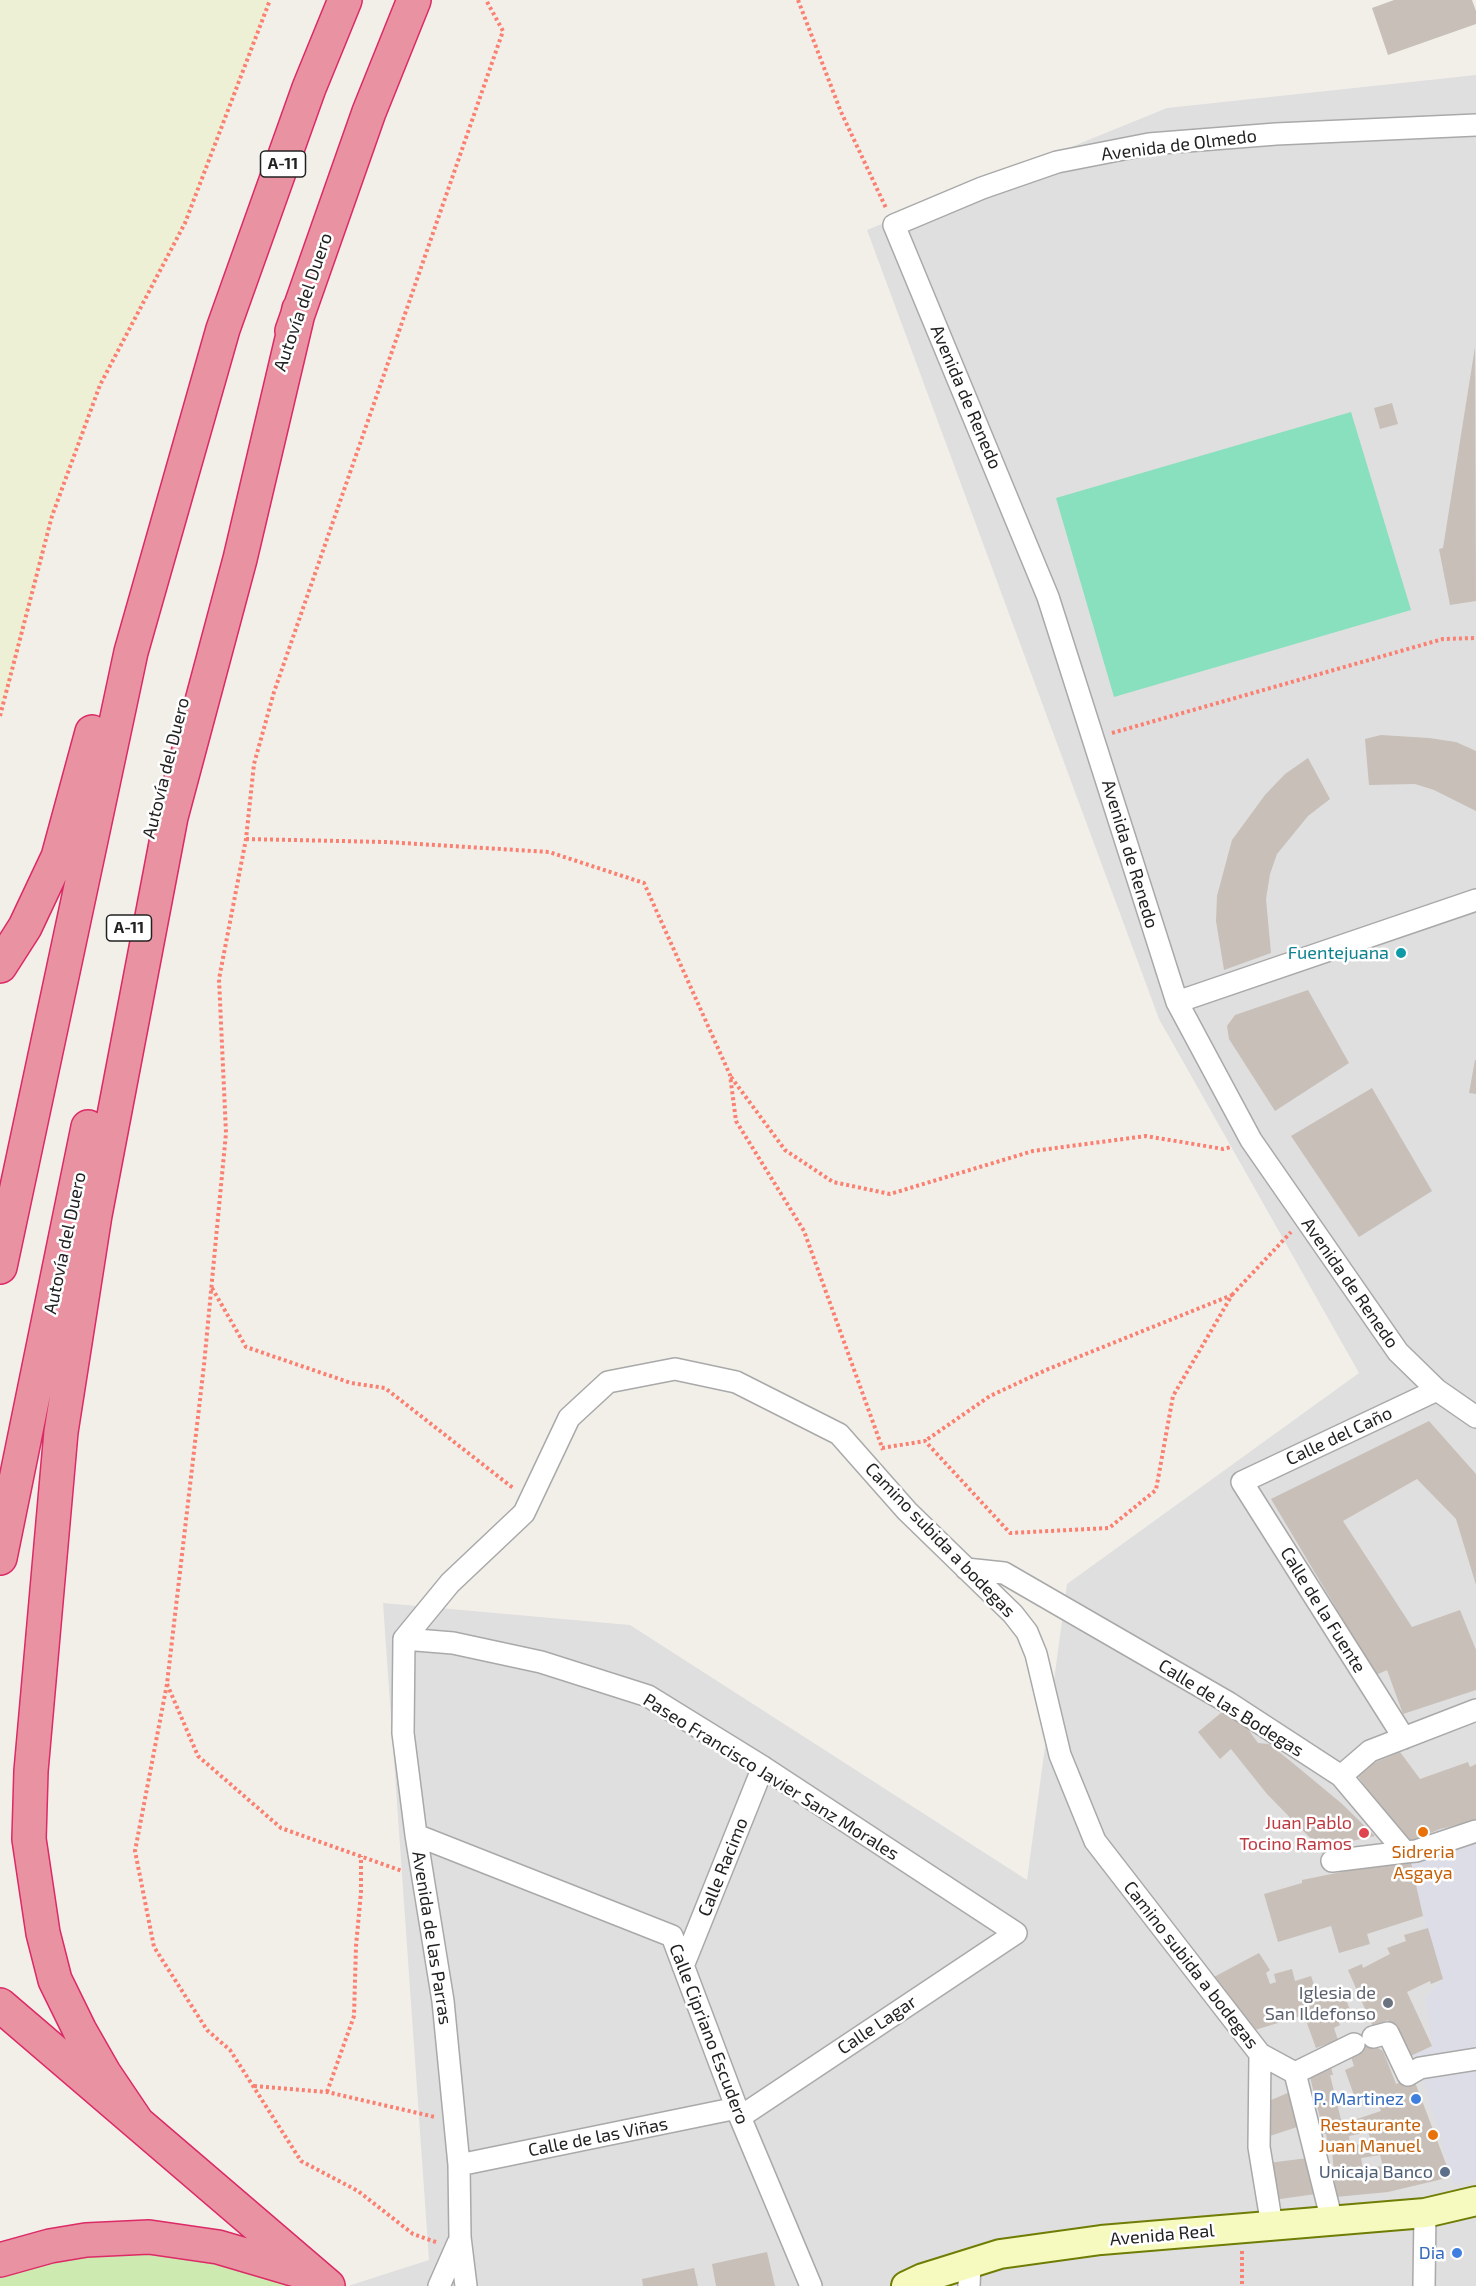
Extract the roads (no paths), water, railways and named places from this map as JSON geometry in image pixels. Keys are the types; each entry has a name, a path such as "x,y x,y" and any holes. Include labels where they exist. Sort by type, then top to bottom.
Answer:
{"highway":[{"name":"A-11","path":"0,1267 132,652 223,329 309,88 345,0"},
{"name":"Autovía del Duero","path":"0,1558 154,806 235,511 299,309 369,112 414,0"},
{"path":"137,2122 104,2073 55,1980 43,1933 30,1849 31,1771 61,1432 95,1215 171,817 240,559 299,309"},
{"path":"0,966 25,927 58,857 161,470 223,329"},
{"path":"0,2005 321,2281"},
{"path":"0,2260 50,2246 86,2240 149,2237 218,2247 321,2281"}],"street":[{"name":"Avenida de Olmedo","path":"894,225 982,188 1057,162 1149,144 1276,134 1476,125"},
{"name":"Avenida de Renedo","path":"894,225 1048,597 1177,1002 1251,1140 1398,1352 1437,1390 1476,1417"},
{"path":"1177,1002 1476,900"},
{"name":"Camino subida a bodegas","path":"404,1639 450,1583 524,1513 569,1418 608,1382 675,1369 736,1382 839,1434 907,1511 1014,1614 1027,1632 1036,1654 1060,1755 1095,1840 1260,2054"},
{"name":"Calle del Caño","path":"1242,1482 1437,1390"},
{"name":"Calle de la Fuente","path":"1242,1482 1404,1738"},
{"name":"Calle de las Bodegas","path":"966,1569 1004,1573 1229,1703 1341,1776 1405,1852"},
{"name":"Paseo Francisco Javier Sanz Morales","path":"404,1639 453,1643 541,1662 648,1696 763,1767 1016,1934"},
{"name":"Avenida de las Parras","path":"404,1639 403,1733 416,1835 443,2001 459,2165 458,2243 466,2286"},
{"path":"1341,1776 1370,1751 1476,1710"},
{"name":"Calle Racimo","path":"683,1966 763,1767"},
{"path":"1332,1861 1416,1851 1476,1831"},
{"name":"Calle Cipriano Escudero","path":"416,1835 672,1936 739,2113 811,2286"},
{"name":"Calle Lagar","path":"739,2113 1016,1934"},
{"path":"1295,2073 1364,2040 1388,2033 1408,2075 1420,2068 1476,2059"},
{"path":"1272,2226 1259,2147 1260,2054 1295,2073 1332,2221"},
{"name":"Calle de las Viñas","path":"459,2165 739,2113"},
{"name":"Avenida Real","path":"906,2286 923,2278 969,2275 1000,2254 1101,2240 1425,2213 1476,2201"},
{"path":"1424,2286 1425,2213"},
{"name":"Avenida de las Parras","path":"440,2286 458,2243"}],"place":[{"name":"Fuentejuana","path":"1401,953"},
{"name":"Sidreria Asgaya","path":"1423,1832"},
{"name":"Juan Pablo Tocino Ramos","path":"1364,1833"},
{"name":"Iglesia de San Ildefonso","path":"1388,2003"},
{"name":"P. Martinez","path":"1416,2099"},
{"name":"Restaurante Juan Manuel","path":"1433,2135"},
{"name":"Unicaja Banco","path":"1445,2172"},
{"name":"Dia","path":"1457,2253"}]}
